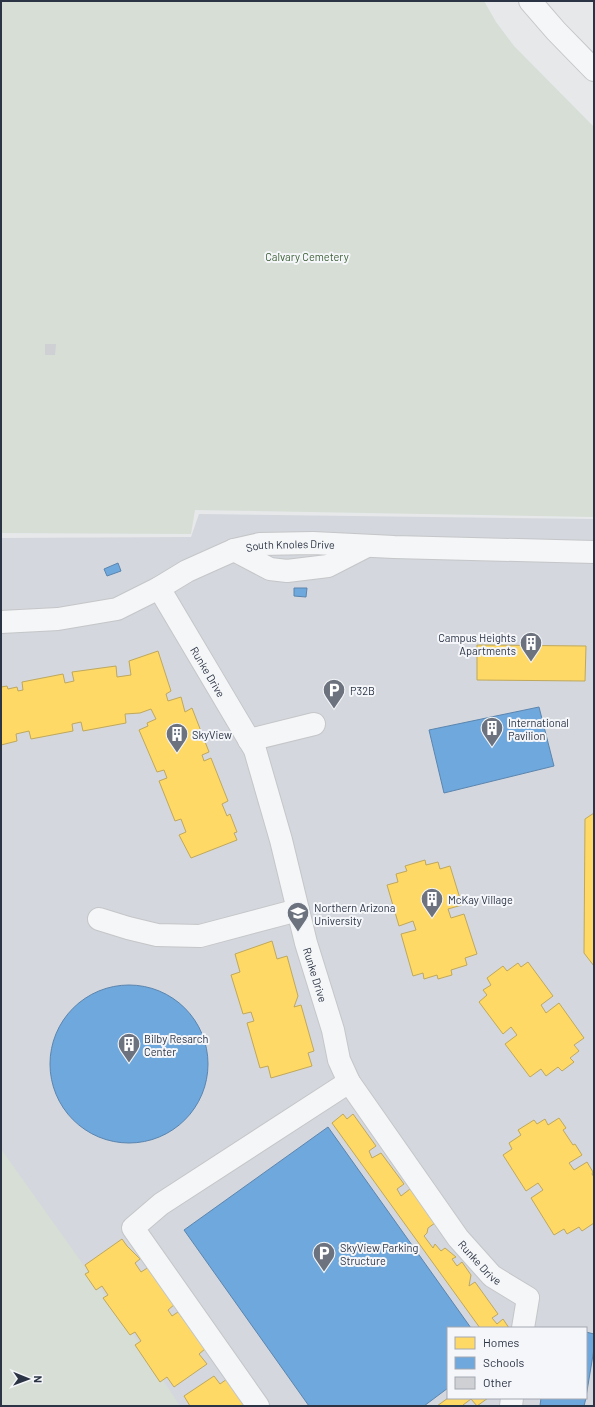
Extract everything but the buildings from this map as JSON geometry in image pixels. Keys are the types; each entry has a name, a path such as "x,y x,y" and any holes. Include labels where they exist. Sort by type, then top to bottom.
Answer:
{"street":[{"path":"530,1 556,31 594,70"},
{"name":"South Knoles Drive","path":"1,622 58,619 116,609 159,588 186,571 234,550 270,569 287,571 328,566 368,546 594,552"},
{"name":"Runke Drive","path":"159,588 255,750 281,840 306,944 333,1030 339,1060 349,1082 458,1238 492,1276 528,1298 523,1327"},
{"path":"249,740 314,724"},
{"path":"99,919 157,935 200,936 298,910"},
{"path":"258,1406 133,1228 161,1204 349,1082"}],"shaded area":[{"name":"Northern Arizona University","path":"199,514 594,519 594,1406 1,1406 1,538 191,537"}],"green space":[{"name":"Calvary Cemetery","path":"1,1 484,1 496,22 514,46 594,127 594,517 195,510 191,534 1,533"},
{"path":"1,1149 137,1340 180,1406 1,1406"}],"place":[{"name":"Campus Heights Apartments","path":"531,662"},
{"name":"P32B","path":"334,710"},
{"name":"International Pavilion","path":"492,748"},
{"name":"SkyView","path":"177,754"},
{"name":"McKay Village","path":"432,918"},
{"name":"Northern Arizona University","path":"298,932"},
{"name":"Bilby Resarch Center","path":"129,1064"},
{"name":"SkyView Parking Structure","path":"324,1272"}]}
